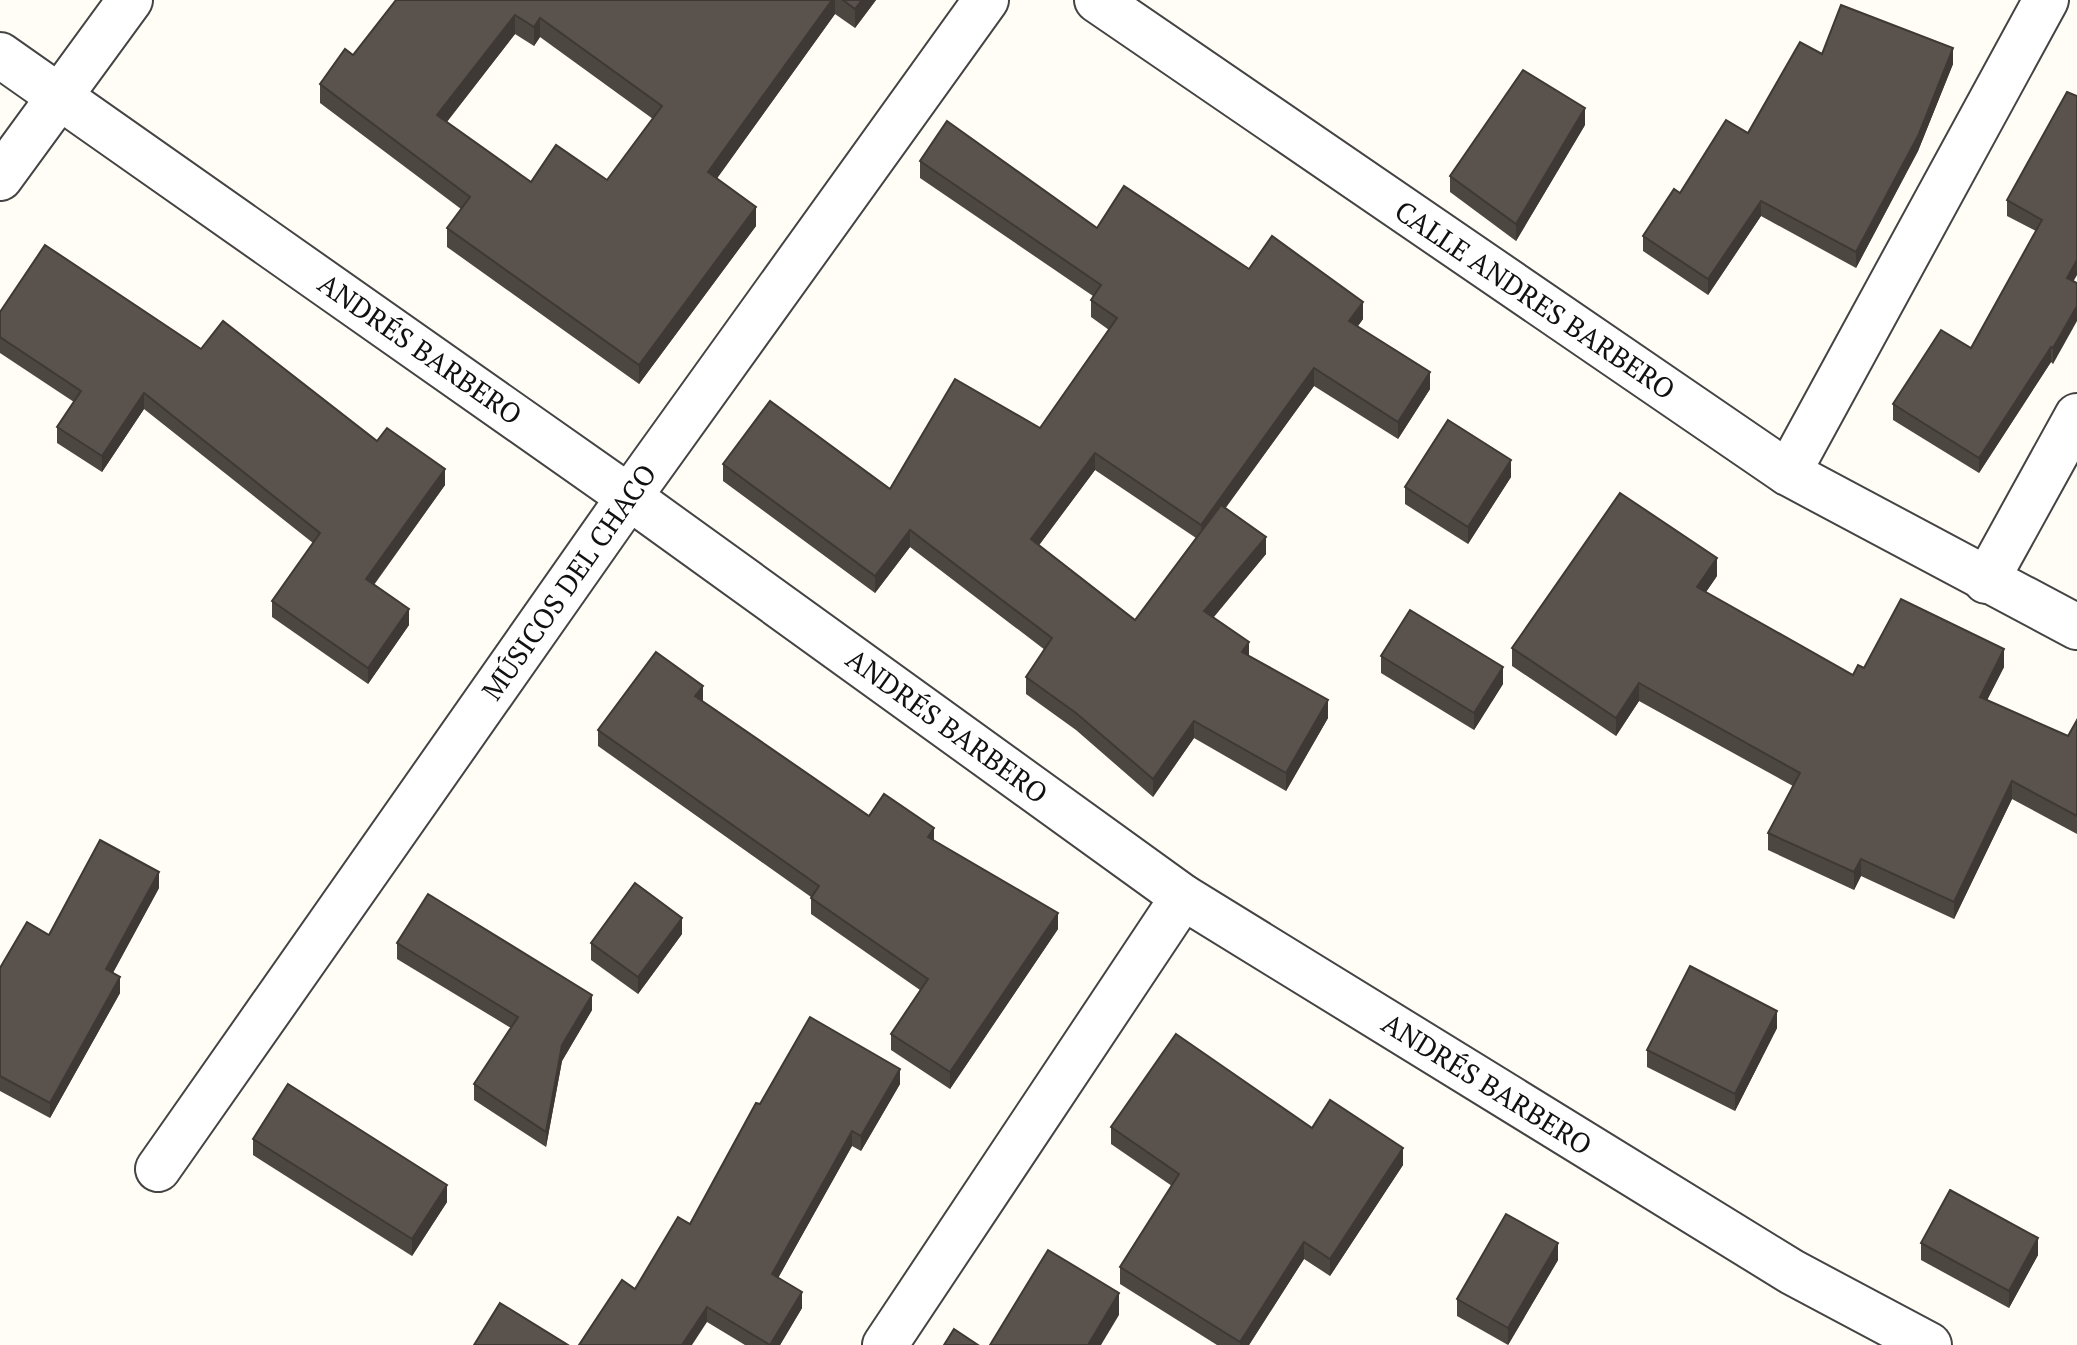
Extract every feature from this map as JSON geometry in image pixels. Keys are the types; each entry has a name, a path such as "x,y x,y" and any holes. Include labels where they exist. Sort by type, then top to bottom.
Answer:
{"street":[{"path":"0,178 130,0"},
{"name":"MÚSICOS DEL CHACO","path":"158,1169 629,497 986,0"},
{"name":"CALLE ANDRES BARBERO","path":"1097,0 1788,473 2077,627"},
{"path":"1788,473 2046,0"},
{"name":"ANDRÉS BARBERO","path":"0,55 629,497 1183,897 1792,1272 1929,1345"},
{"path":"1986,581 2077,416"},
{"path":"885,1345 1183,897"}],"building":[{"path":"396,0 832,0 708,172 756,207 639,365 447,228 470,197 320,84 345,49 353,55","holes":["515,15 534,27 540,18 662,106 607,180 556,145 531,182 437,115"]},
{"path":"843,0 862,0 855,9"},
{"path":"1841,5 1953,48 1918,136 1856,252 1761,201 1708,279 1643,236 1674,189 1680,193 1726,120 1748,133 1800,42 1822,54"},
{"path":"1523,70 1585,108 1516,224 1450,176"},
{"path":"2067,92 2077,96 2077,260 2067,278 2077,283 2077,306 2053,348 1979,458 1893,404 1941,330 1971,348 2042,220 2007,200"},
{"path":"947,121 1097,228 1124,186 1249,269 1272,236 1363,302 1349,321 1430,372 1398,422 1314,368 1201,525 1095,453 1031,539 1135,620 1221,505 1266,537 1204,611 1249,642 1242,652 1328,700 1286,773 1194,721 1153,779 1076,713 1026,677 1052,638 910,530 875,576 723,464 770,401 890,489 955,379 1040,428 1117,318 1091,300 1101,285 920,161"},
{"path":"45,245 201,349 223,321 377,441 387,428 445,469 366,579 409,609 368,668 272,601 320,533 144,393 102,456 57,427 81,391 0,337 0,312"},
{"path":"1448,420 1511,460 1468,527 1405,487"},
{"path":"1620,493 1717,558 1697,587 1853,675 1858,665 1864,668 1901,599 2004,649 1980,697 2068,736 2077,720 2077,816 2012,781 1954,902 1861,859 1854,872 1768,833 1800,773 1639,683 1616,718 1512,648"},
{"path":"1410,610 1503,667 1474,713 1381,656"},
{"path":"656,652 703,686 695,696 869,816 884,794 934,828 928,837 1058,913 950,1072 891,1034 928,979 811,898 819,886 598,730"},
{"path":"100,840 159,872 106,969 120,977 50,1103 0,1076 0,968 27,922 49,935"},
{"path":"635,883 682,918 638,977 591,943"},
{"path":"428,894 592,995 562,1045 546,1132 474,1084 518,1017 397,943"},
{"path":"1690,966 1777,1011 1735,1094 1647,1050"},
{"path":"810,1017 900,1069 861,1136 852,1131 772,1274 802,1292 770,1345 707,1307 682,1345 579,1345 622,1280 635,1289 678,1217 690,1224 756,1103 760,1104"},
{"path":"1176,1034 1312,1128 1330,1100 1403,1148 1330,1259 1304,1242 1240,1342 1120,1267 1179,1174 1111,1127"},
{"path":"288,1084 447,1185 412,1239 253,1139"},
{"path":"1950,1190 2038,1238 2009,1291 1921,1243"},
{"path":"1506,1214 1558,1243 1508,1328 1457,1299"},
{"path":"1048,1250 1119,1293 1088,1345 990,1345"},
{"path":"500,1303 568,1345 474,1345"},
{"path":"954,1329 978,1345 944,1345"}]}
